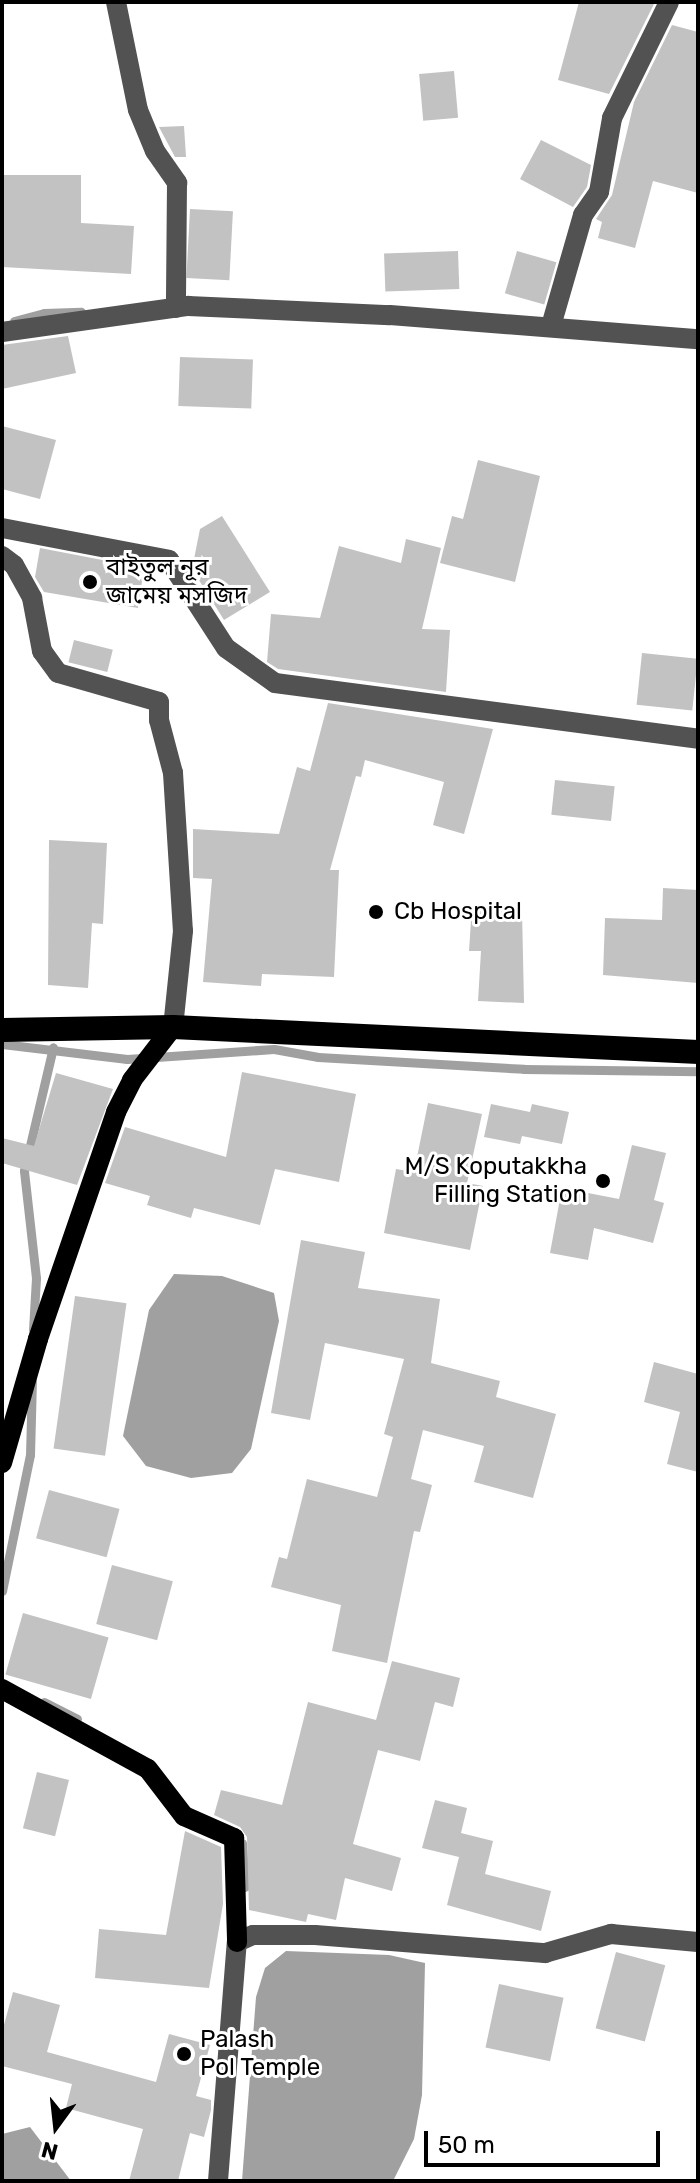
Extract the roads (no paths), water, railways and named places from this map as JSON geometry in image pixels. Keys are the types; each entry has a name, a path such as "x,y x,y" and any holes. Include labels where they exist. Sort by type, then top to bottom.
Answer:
{"highway":[{"path":"2,1030 173,1027 698,1052"}],"main road":[{"path":"2,1463 38,1339 116,1112 132,1080 173,1027"},
{"path":"2,1689 148,1769 184,1816 234,1838 237,1942"}],"street":[{"path":"116,2 138,110 155,151 177,183 176,308"},
{"path":"551,326 583,215 599,192 612,118 669,2"},
{"path":"2,332 176,308 296,310 698,339"},
{"path":"2,528 169,560 226,648 275,683 698,739"},
{"path":"2,556 14,565 32,598 42,651 58,673 159,702 159,720 173,773 183,931 173,1027"},
{"path":"218,2181 237,1942 253,1935 315,1935 545,1953 611,1934 698,1942"}],"waterway":[{"path":"14,321 44,313 81,312"},
{"path":"2,1044 127,1059 274,1049 318,1057 524,1069 698,1071"},
{"path":"33,1330 36,1278 24,1171 53,1047"},
{"path":"2,1591 30,1455 32,1381"},
{"path":"44,1702 77,1719"},
{"path":"242,1843 245,1887"}],"place":[{"name":"বাইতুল নূর জামেয় মসজিদ","path":"90,582"},
{"name":"Cb Hospital","path":"376,912"},
{"name":"M/S Koputakkha Filling Station","path":"603,1181"},
{"name":"Palash Pol Temple","path":"184,2054"}]}
